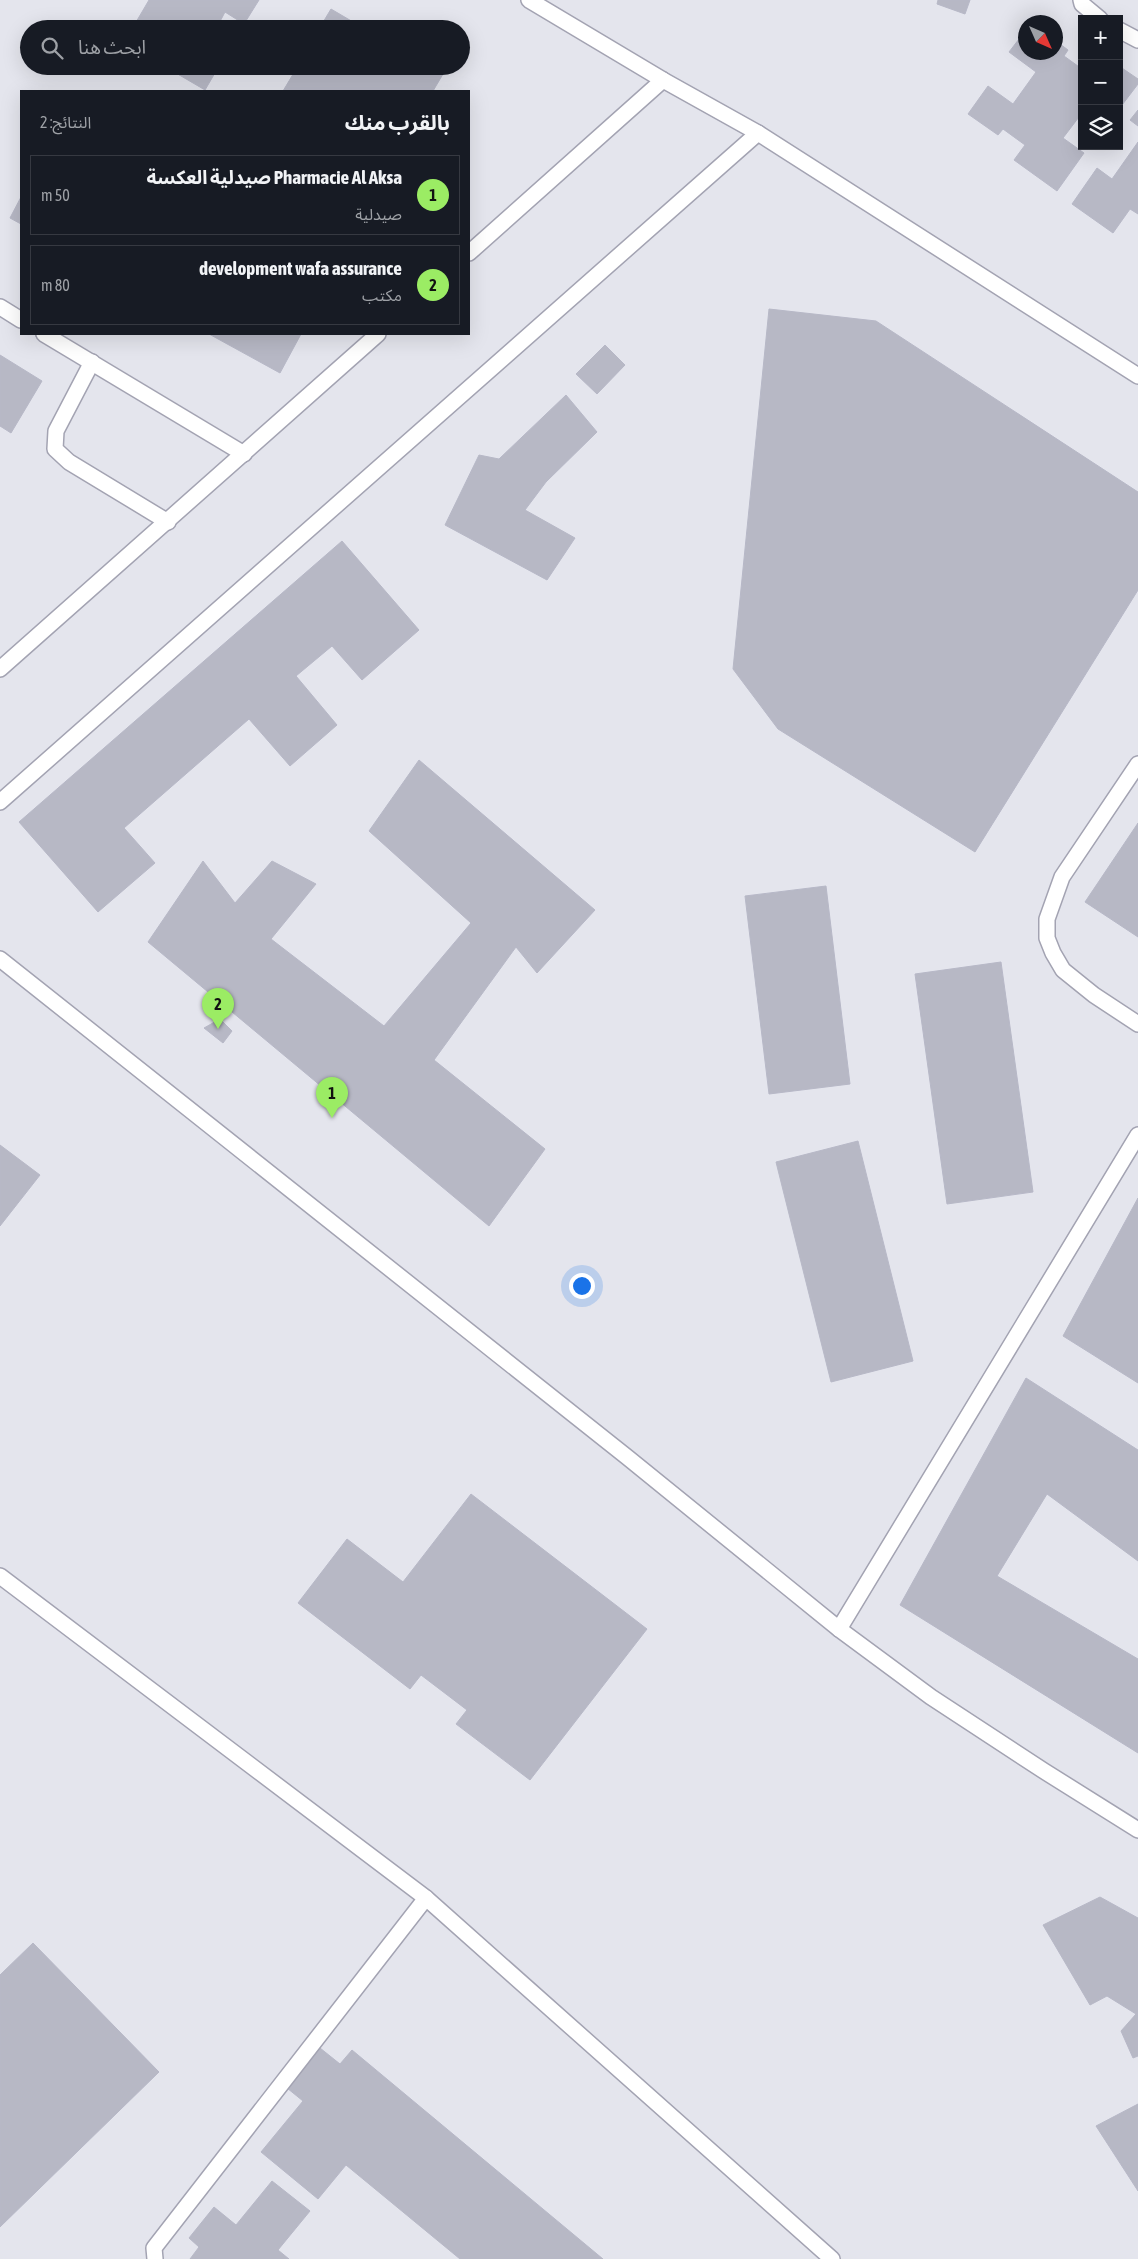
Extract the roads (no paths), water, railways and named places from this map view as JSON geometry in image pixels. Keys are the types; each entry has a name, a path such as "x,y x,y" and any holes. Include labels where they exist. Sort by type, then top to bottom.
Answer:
{"street":[{"path":"529,0 663,80 758,133 1138,376"},
{"path":"1081,0 1082,4 1095,15"},
{"path":"1123,32 1138,40"},
{"path":"470,252 663,80"},
{"path":"0,802 758,133"},
{"path":"0,307 20,319"},
{"path":"46,335 244,454"},
{"path":"0,668 168,522 377,335"},
{"path":"92,362 56,431 55,448 69,462 168,522"},
{"path":"1138,764 1062,878 1047,919 1047,938 1063,970 1094,995 1138,1024"},
{"path":"0,959 627,1457 839,1629 940,1702 1138,1830"},
{"path":"839,1629 1138,1135"},
{"path":"0,1576 426,1898 832,2259"},
{"path":"155,2259 154,2248 426,1898"}],"place":[{"name":"development wafa assurance","path":"218,1029"},
{"name":"Pharmacie Al Aksa صيدلية العكسة","path":"332,1118"}]}
